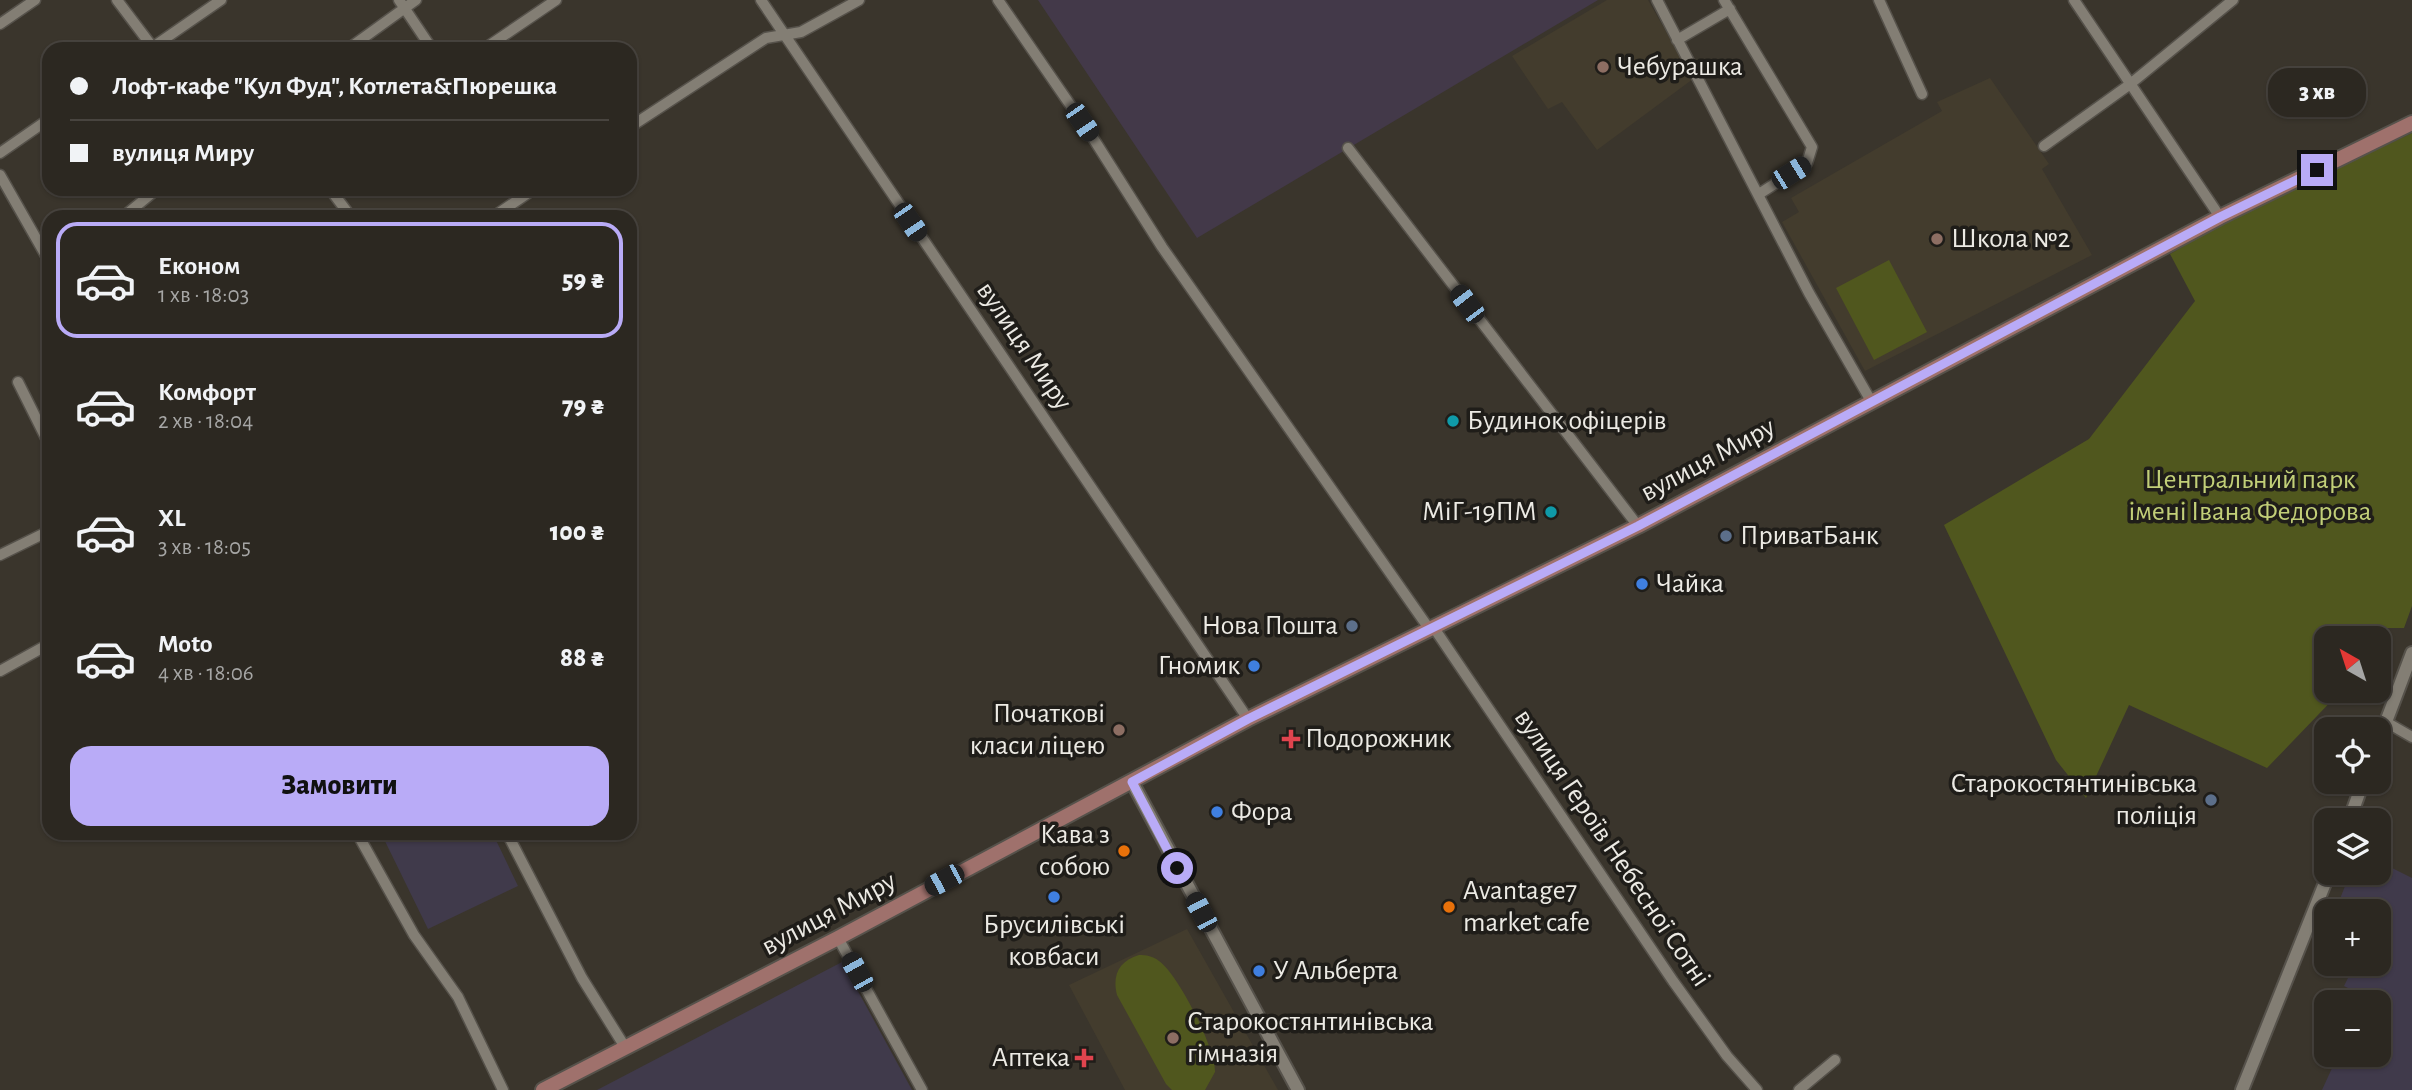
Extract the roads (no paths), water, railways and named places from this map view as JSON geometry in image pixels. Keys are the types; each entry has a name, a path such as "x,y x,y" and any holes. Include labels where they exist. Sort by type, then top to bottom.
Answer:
{"main road":[{"name":"вулиця Миру","path":"543,1090 838,938 1248,719 1638,526 2220,217 2412,123"}],"street":[{"path":"0,24 35,0"},
{"path":"117,0 148,42"},
{"path":"161,42 221,0"},
{"path":"356,42 401,4 416,0"},
{"path":"494,42 556,0"},
{"name":"вулиця Миру","path":"761,0 1248,719"},
{"path":"637,122 766,38 801,32 859,0"},
{"name":"вулиця Героїв Небесної Сотні","path":"998,0 1093,138 1161,247 1432,629 1727,1056 1757,1090"},
{"path":"1657,0 1809,293 1871,401"},
{"path":"1879,0 1922,94"},
{"path":"2074,0 2220,217"},
{"path":"2044,146 2129,85 2233,0"},
{"path":"401,4 427,42"},
{"path":"1677,40 1727,5 1812,147 1807,163 1759,194"},
{"path":"0,153 42,124"},
{"path":"1348,148 1638,526"},
{"path":"0,175 42,249"},
{"path":"131,210 148,196"},
{"path":"502,210 520,196"},
{"path":"18,382 42,430"},
{"path":"0,555 42,534"},
{"path":"0,671 42,648"},
{"path":"2388,717 2412,653"},
{"path":"2391,725 2412,737"},
{"path":"1132,782 1298,1090"},
{"path":"361,840 414,935 458,997 503,1090"},
{"path":"511,840 582,978 625,1047"},
{"path":"2244,1090 2324,885"},
{"path":"838,938 922,1090"},
{"path":"1799,1090 1835,1060"}],"place":[{"name":"Чебурашка","path":"1603,67"},
{"name":"Школа №2","path":"1937,239"},
{"name":"Будинок офіцерів","path":"1453,421"},
{"name":"МіГ-19ПМ","path":"1551,512"},
{"name":"ПриватБанк","path":"1726,536"},
{"name":"Чайка","path":"1642,584"},
{"name":"Нова Пошта","path":"1352,626"},
{"name":"Гномик","path":"1254,666"},
{"name":"Початкові класи ліцею","path":"1119,730"},
{"name":"Подорожник","path":"1291,739"},
{"name":"Старокостянтинівська поліція","path":"2211,800"},
{"name":"Фора","path":"1217,812"},
{"name":"Кава з собою","path":"1124,851"},
{"name":"Брусилівські ковбаси","path":"1054,897"},
{"name":"Avantage7 market cafe","path":"1449,907"},
{"name":"У Альберта","path":"1259,971"},
{"name":"Старокостянтинівська гімназія","path":"1173,1038"},
{"name":"Аптека","path":"1084,1058"}],"park label":[{"name":"Центральний парк імені Івана Федорова","path":"2250,496"}]}
